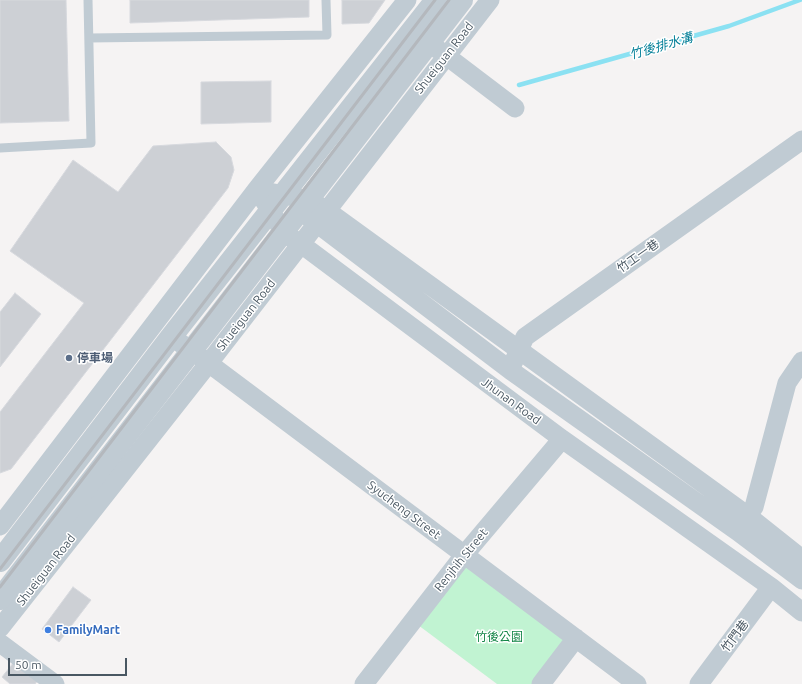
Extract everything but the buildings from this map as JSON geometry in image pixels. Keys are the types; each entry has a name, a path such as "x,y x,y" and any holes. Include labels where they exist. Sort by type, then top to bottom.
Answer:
{"street":[{"path":"0,526 257,188 407,0"},
{"path":"0,561 171,337 436,0"},
{"name":"Shueiguan Road","path":"313,211 429,42 462,0"},
{"name":"Shueiguan Road","path":"0,599 191,350 292,238 313,211 446,56 490,0"},
{"path":"429,42 515,108"},
{"name":"竹工一巷","path":"500,393 525,337 802,140"},
{"name":"Jhunan Road","path":"257,188 276,203 313,211 518,352 742,524 802,580"},
{"name":"Jhunan Road","path":"276,203 292,238 500,393 771,587 802,612"},
{"name":"Jhunan Road","path":"313,211 510,370 742,524 802,559"},
{"name":"Shueiguan Road","path":"0,628 208,364 292,238"},
{"name":"Syucheng Street","path":"171,337 191,350 637,684"},
{"path":"722,553 754,507 787,382 802,361"},
{"name":"Renjhih Street","path":"364,684 464,555 562,438"},
{"name":"竹門巷","path":"699,684 771,587"},
{"path":"541,684 576,638"},
{"path":"0,643 55,684"}],"lane":[{"path":"0,148 91,143 88,0"},
{"path":"89,38 327,35 326,0"}],"green space":[{"name":"竹後公園","path":"465,563 567,639 534,684 497,684 418,625"}],"waterway":[{"name":"竹後排水溝","path":"519,85 729,26 800,0"}],"railway":[{"path":"0,569 435,0"},
{"path":"0,587 449,0"}],"place":[{"name":"停車場","path":"69,358"},
{"name":"FamilyMart","path":"48,630"}]}
